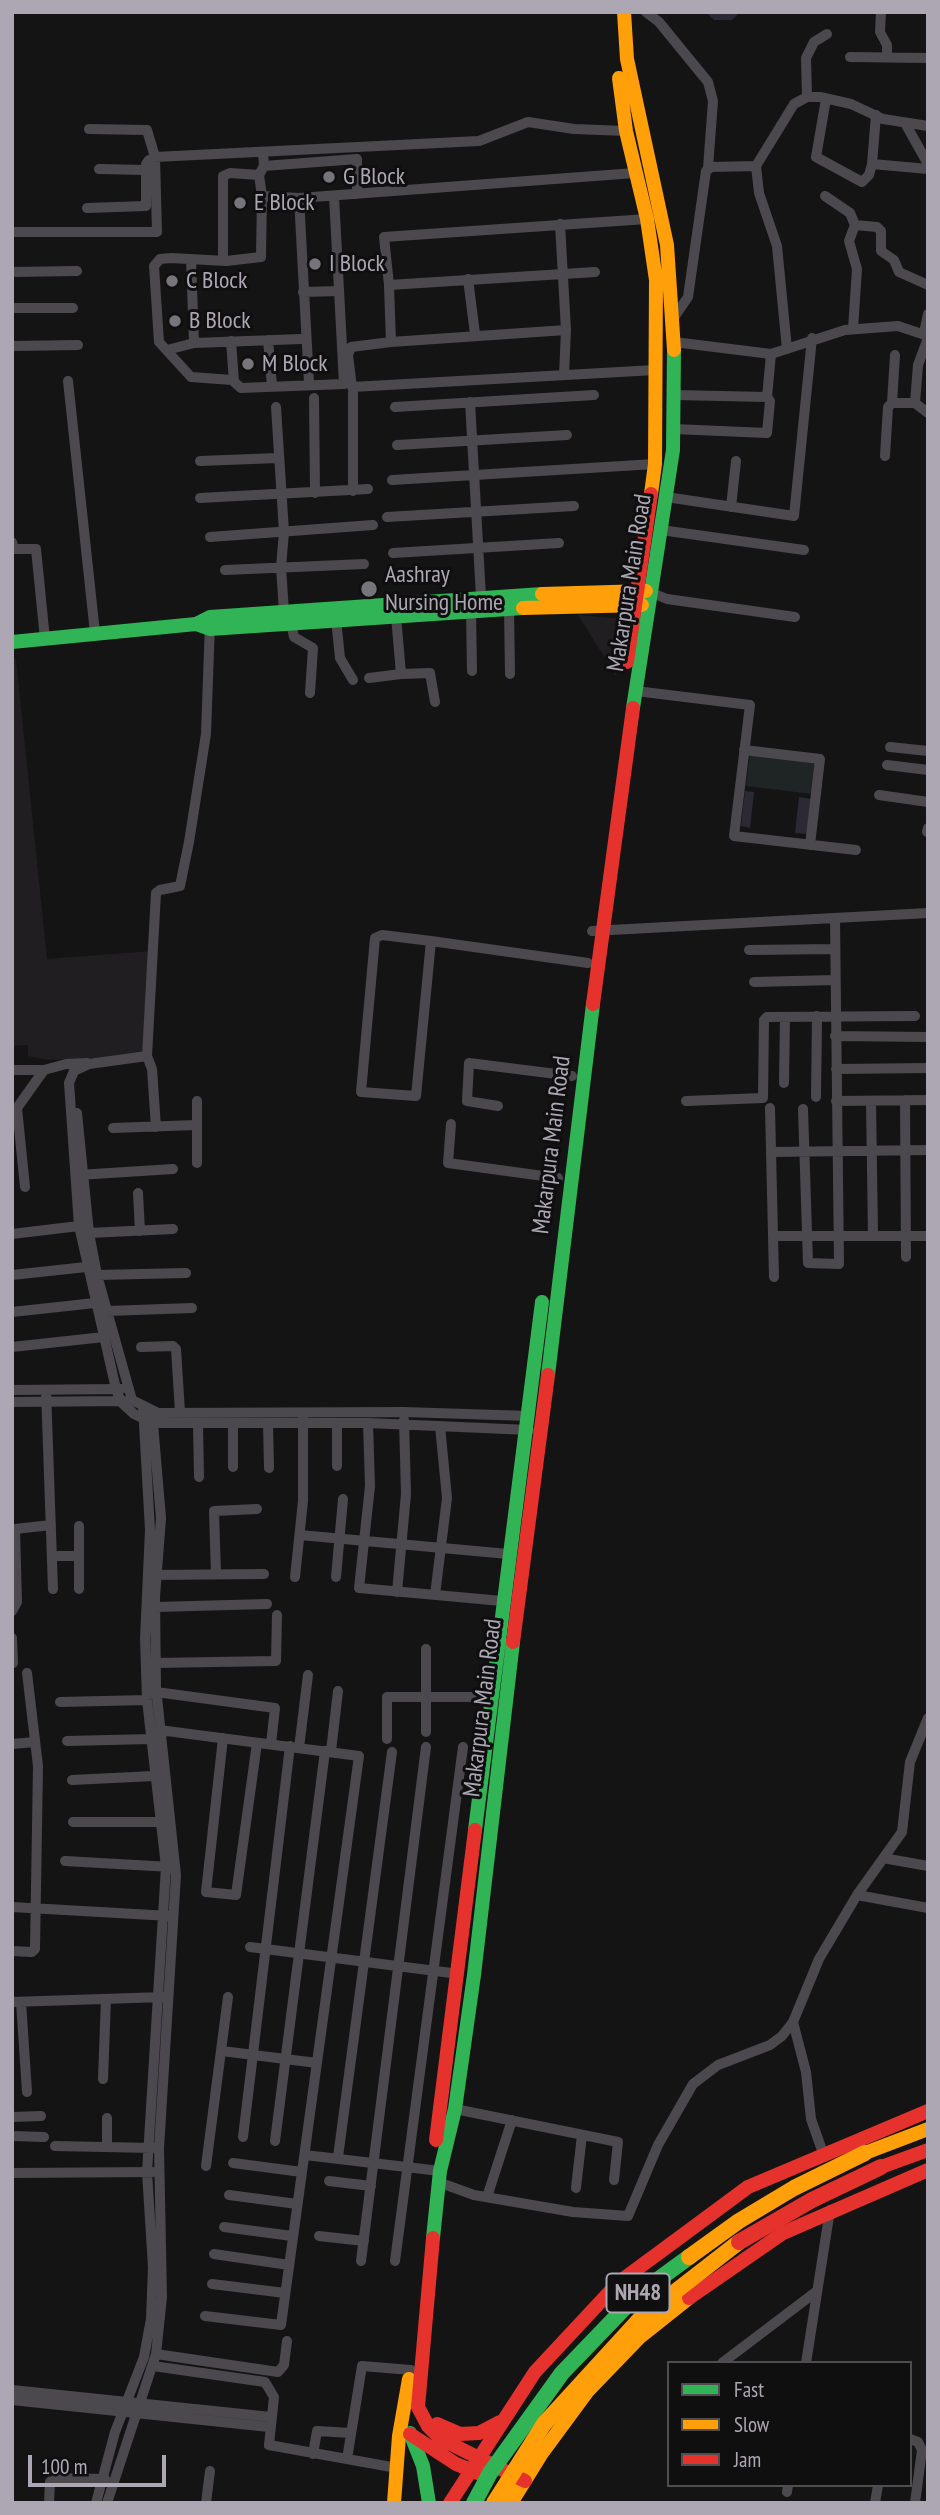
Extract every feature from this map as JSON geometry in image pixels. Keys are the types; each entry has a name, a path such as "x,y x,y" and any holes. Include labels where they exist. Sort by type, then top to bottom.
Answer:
{"main road":[{"name":"Makarpura Main Road","path":"437,2174 455,2109 491,1697 502,1601 556,1292 655,464 656,280 647,219 626,131 611,12"},
{"name":"Makarpura Main Road","path":"424,2284 529,1504 534,1424 558,1178 588,964 598,931 636,691 641,598 662,530 674,429 673,319 664,227 627,60 624,12"},
{"path":"476,604 509,608 641,598"},
{"path":"12,642 288,617 476,604 641,598"},
{"path":"288,617 336,619 396,616 422,608"},
{"path":"450,2503 535,2372 618,2283 748,2187 823,2153 928,2111"},
{"name":"NH48","path":"474,2503 490,2473 562,2373 637,2295 739,2221 794,2188 865,2153 928,2129"},
{"name":"NH48","path":"494,2503 544,2424 640,2319 735,2244 812,2200 881,2167 928,2150"},
{"path":"411,2410 441,2439 474,2464 518,2491 587,2392 640,2337 708,2282 783,2233 830,2210 928,2171"},
{"path":"424,2284 411,2370 410,2434 423,2466 429,2503"},
{"path":"394,2503 397,2468 411,2410 424,2284"},
{"path":"411,2410 441,2428 460,2434 479,2433 502,2421"},
{"path":"410,2434 474,2464"}],"street":[{"path":"646,12 659,22 708,82 713,101 708,169 696,224 688,297 673,319"},
{"path":"881,12 880,32 886,41 887,57"},
{"path":"807,97 806,58 814,42 827,34"},
{"path":"850,57 928,58"},
{"path":"787,349 777,246 759,193 756,166 794,104 807,97 826,99 851,104 876,116 928,126"},
{"path":"826,99 816,157 862,181 869,175 872,164 876,116"},
{"path":"87,208 146,206 147,161 155,158 479,141 528,122 626,131"},
{"path":"905,123 928,164"},
{"path":"12,232 157,232 155,158 147,130 89,129"},
{"path":"263,152 261,257 226,261 160,260 154,266 159,342 191,377 234,382 241,388 309,383 344,384 334,196"},
{"path":"226,261 223,257 223,176 357,159 357,194"},
{"path":"872,164 928,169"},
{"path":"708,169 756,166"},
{"path":"99,169 146,170"},
{"path":"262,196 334,196 635,173"},
{"path":"825,197 850,214 855,225 849,241 857,269 853,329"},
{"path":"299,198 309,383"},
{"path":"391,342 385,235 647,219"},
{"path":"560,224 566,330 564,375"},
{"path":"855,225 877,227 881,235 879,249 894,260 900,272 928,285"},
{"path":"191,259 194,343"},
{"path":"12,272 77,271"},
{"path":"388,285 595,272"},
{"path":"468,279 475,334"},
{"path":"303,292 339,291"},
{"path":"12,308 73,308"},
{"path":"915,403 918,365 927,336 928,314"},
{"path":"674,342 771,355 812,338 853,329 898,326 927,336"},
{"path":"566,330 475,334 351,347 348,355 352,387 655,370"},
{"path":"666,497 794,515 812,338"},
{"path":"167,350 194,343 301,339"},
{"path":"268,340 272,386"},
{"path":"231,341 234,382"},
{"path":"12,346 78,345"},
{"path":"674,429 767,433 771,355"},
{"path":"885,456 895,355"},
{"path":"68,381 95,633"},
{"path":"353,393 353,491"},
{"path":"395,407 594,394"},
{"path":"675,395 767,397"},
{"path":"314,398 315,493"},
{"path":"470,402 478,548 472,671"},
{"path":"892,403 915,403 928,413"},
{"path":"276,407 284,531 281,567 288,617 294,637 313,648 310,693"},
{"path":"397,445 567,435"},
{"path":"200,461 278,458"},
{"path":"731,507 736,461"},
{"path":"392,480 655,464"},
{"path":"200,498 368,489"},
{"path":"387,517 574,506"},
{"path":"211,537 373,525"},
{"path":"662,530 804,550"},
{"path":"12,542 14,549 36,549 45,639"},
{"path":"393,553 559,543"},
{"path":"225,570 364,564"},
{"path":"641,598 667,599 795,617"},
{"path":"509,608 510,674"},
{"path":"396,616 401,674"},
{"path":"336,619 340,658 353,680"},
{"path":"156,1126 152,1069 147,1056 156,893 180,886 184,864 206,734 205,623"},
{"path":"369,678 430,673 435,702"},
{"path":"636,691 750,705 734,836 856,850"},
{"path":"890,747 928,751"},
{"path":"744,750 820,759 810,845"},
{"path":"887,765 928,770"},
{"path":"879,795 928,802"},
{"path":"598,931 928,913"},
{"path":"803,1109 810,1265 840,1264 835,1069 835,918"},
{"path":"430,941 416,1096 360,1092 375,938 382,934 588,964"},
{"path":"748,950 835,949"},
{"path":"754,982 835,980"},
{"path":"816,1097 817,1016"},
{"path":"686,1101 763,1098 764,1020 767,1017 915,1016"},
{"path":"784,1083 785,1017"},
{"path":"835,1036 928,1037"},
{"path":"12,1070 44,1070 66,1064 85,1066 147,1056"},
{"path":"498,1106 467,1101 469,1063 572,1076"},
{"path":"85,1066 71,1077 69,1089 89,1233 124,1395"},
{"path":"835,1069 928,1068"},
{"path":"25,1187 15,1112 44,1070"},
{"path":"905,1100 906,1257"},
{"path":"836,1101 928,1100"},
{"path":"197,1101 197,1164"},
{"path":"871,1101 873,1235"},
{"path":"770,1108 774,1277"},
{"path":"451,1124 448,1163 558,1178"},
{"path":"113,1128 196,1125"},
{"path":"771,1152 928,1150"},
{"path":"80,1175 173,1169"},
{"path":"80,1175 79,1226 86,1267 104,1337 124,1395 148,1415 198,1424 268,1423 303,1417 337,1423 440,1426 534,1424"},
{"path":"138,1193 140,1231"},
{"path":"12,1234 79,1226"},
{"path":"89,1233 173,1229"},
{"path":"773,1236 928,1236"},
{"path":"12,1275 86,1267"},
{"path":"97,1275 186,1273"},
{"path":"12,1312 95,1303"},
{"path":"107,1311 192,1308"},
{"path":"12,1347 104,1337"},
{"path":"141,1347 173,1346 176,1349 180,1412"},
{"path":"12,1390 46,1395 124,1395"},
{"path":"12,1402 46,1395"},
{"path":"46,1395 53,1589"},
{"path":"148,1415 180,1412 303,1417 404,1412 534,1424"},
{"path":"397,1592 403,1544 404,1412"},
{"path":"148,1415 161,1518 153,1575 150,1639 152,1696 159,1730 164,1822"},
{"path":"295,1577 303,1501 303,1417"},
{"path":"233,1423 233,1467"},
{"path":"268,1423 269,1468"},
{"path":"337,1423 338,1466"},
{"path":"368,1423 370,1486 359,1588 502,1601"},
{"path":"198,1424 200,1477"},
{"path":"435,1595 447,1498 440,1426"},
{"path":"336,1577 343,1499"},
{"path":"215,1574 215,1511 257,1509"},
{"path":"12,1611 17,1602 15,1529 51,1525"},
{"path":"79,1526 79,1589"},
{"path":"299,1535 508,1555"},
{"path":"52,1556 79,1556"},
{"path":"153,1575 264,1574"},
{"path":"96,2503 124,2408 144,2357 151,2319 153,2148 171,1867 150,1739 155,1663 150,1639 155,1607 153,1575"},
{"path":"155,1607 267,1604"},
{"path":"155,1663 276,1661 277,1615"},
{"path":"12,1637 13,1663"},
{"path":"426,1650 426,1732"},
{"path":"12,1951 32,1952 35,1949 38,1766 27,1674"},
{"path":"243,2137 295,1747 308,1675"},
{"path":"275,2141 299,1953 338,1691"},
{"path":"60,1702 152,1696 275,1708 271,1744"},
{"path":"387,1739 387,1697 491,1697"},
{"path":"304,2155 409,2167 437,2174 487,2197 573,2212 626,2217 658,2145 694,2084 718,2065 770,2045 793,2022 813,1969 857,1895 902,1832 910,1762 928,1718"},
{"path":"159,1730 359,1756 281,2325 205,2316"},
{"path":"223,1738 205,1890 216,1893 236,1895 257,1743"},
{"path":"67,1741 150,1739"},
{"path":"12,1744 35,1742"},
{"path":"361,2261 426,1747"},
{"path":"396,2261 463,1747"},
{"path":"338,2157 366,1963 392,1752"},
{"path":"72,1780 154,1776"},
{"path":"73,1822 164,1822"},
{"path":"883,1858 928,1866"},
{"path":"65,1861 171,1867"},
{"path":"857,1895 928,1908"},
{"path":"12,1907 169,1916"},
{"path":"250,1947 466,1975"},
{"path":"27,2092 17,2002 163,1997"},
{"path":"206,2166 228,1997"},
{"path":"103,2079 106,1998"},
{"path":"793,2022 806,2072 813,2126 823,2153"},
{"path":"222,2051 317,2063"},
{"path":"455,2109 618,2142 614,2180"},
{"path":"12,2117 41,2116"},
{"path":"107,2118 107,2147"},
{"path":"487,2197 512,2120"},
{"path":"576,2188 583,2135"},
{"path":"12,2136 44,2137"},
{"path":"54,2146 153,2148"},
{"path":"233,2163 302,2172"},
{"path":"12,2173 153,2172"},
{"path":"107,2503 154,2360 162,2297 153,2172"},
{"path":"329,2180 372,2186"},
{"path":"229,2195 297,2204"},
{"path":"806,2361 830,2210"},
{"path":"224,2227 292,2235"},
{"path":"319,2235 364,2241"},
{"path":"215,2254 289,2265"},
{"path":"212,2284 285,2293"},
{"path":"725,2361 817,2291"},
{"path":"154,2360 278,2372 284,2365 287,2341"},
{"path":"154,2360 265,2382 274,2397 269,2445 397,2468"},
{"path":"347,2459 362,2366 411,2370"},
{"path":"12,2390 124,2408"},
{"path":"12,2400 270,2422"},
{"path":"313,2454 317,2431 351,2433"},
{"path":"912,2440 918,2442 922,2450 923,2477 915,2503"},
{"path":"206,2503 210,2471"},
{"path":"49,2503 50,2482 54,2478 115,2479"}],"shaded area":[{"path":"706,12 740,12 732,20 714,20"},
{"path":"578,615 623,619 616,676"},
{"path":"16,659 47,959 153,951 147,1053 138,1057 48,1060 28,1056 28,1045 12,1046 12,660"},
{"path":"750,755 815,763 812,794 746,786"},
{"path":"745,791 754,792 750,828 741,826"},
{"path":"799,797 811,799 807,834 795,833"}],"traffic: fast":[{"path":"633,708 673,450 674,350"},
{"path":"196,624 210,617 542,594"},
{"path":"12,642 196,624 210,629 523,608"},
{"path":"548,1375 593,1004"},
{"path":"475,1830 542,1302"},
{"path":"433,2238 440,2171 455,2109 474,1975 513,1642"},
{"path":"474,2503 490,2473 562,2373 637,2295 689,2257"},
{"path":"410,2433 423,2466 429,2503"}],"traffic: slow":[{"path":"624,12 627,59 667,245 674,350"},
{"path":"619,78 626,131 647,219 656,280 655,464 651,494"},
{"path":"542,594 646,591"},
{"path":"523,608 642,605"},
{"path":"865,2153 928,2129"},
{"path":"689,2257 739,2221 794,2188 865,2153"},
{"path":"494,2503 544,2424 640,2319 739,2242"},
{"path":"511,2503 542,2453 587,2392 640,2337 689,2298"},
{"path":"394,2503 399,2436 409,2379"}],"traffic: jam":[{"path":"627,662 651,494"},
{"path":"593,1004 633,708"},
{"path":"513,1642 548,1375"},
{"path":"436,2140 475,1830"},
{"path":"450,2503 535,2372 618,2283 748,2187 928,2111"},
{"path":"881,2167 928,2150"},
{"path":"739,2242 812,2200 881,2167"},
{"path":"689,2298 783,2233 928,2170"},
{"path":"433,2238 418,2407 428,2426 441,2439 525,2481"},
{"path":"437,2424 460,2434 479,2433 500,2422"},
{"path":"410,2434 456,2464 483,2475"}],"place":[{"name":"G Block","path":"329,177"},
{"name":"E Block","path":"240,203"},
{"name":"I Block","path":"315,264"},
{"name":"C Block","path":"172,281"},
{"name":"B Block","path":"175,321"},
{"name":"M Block","path":"248,364"},
{"name":"Aashray Nursing Home","path":"369,589"}]}
